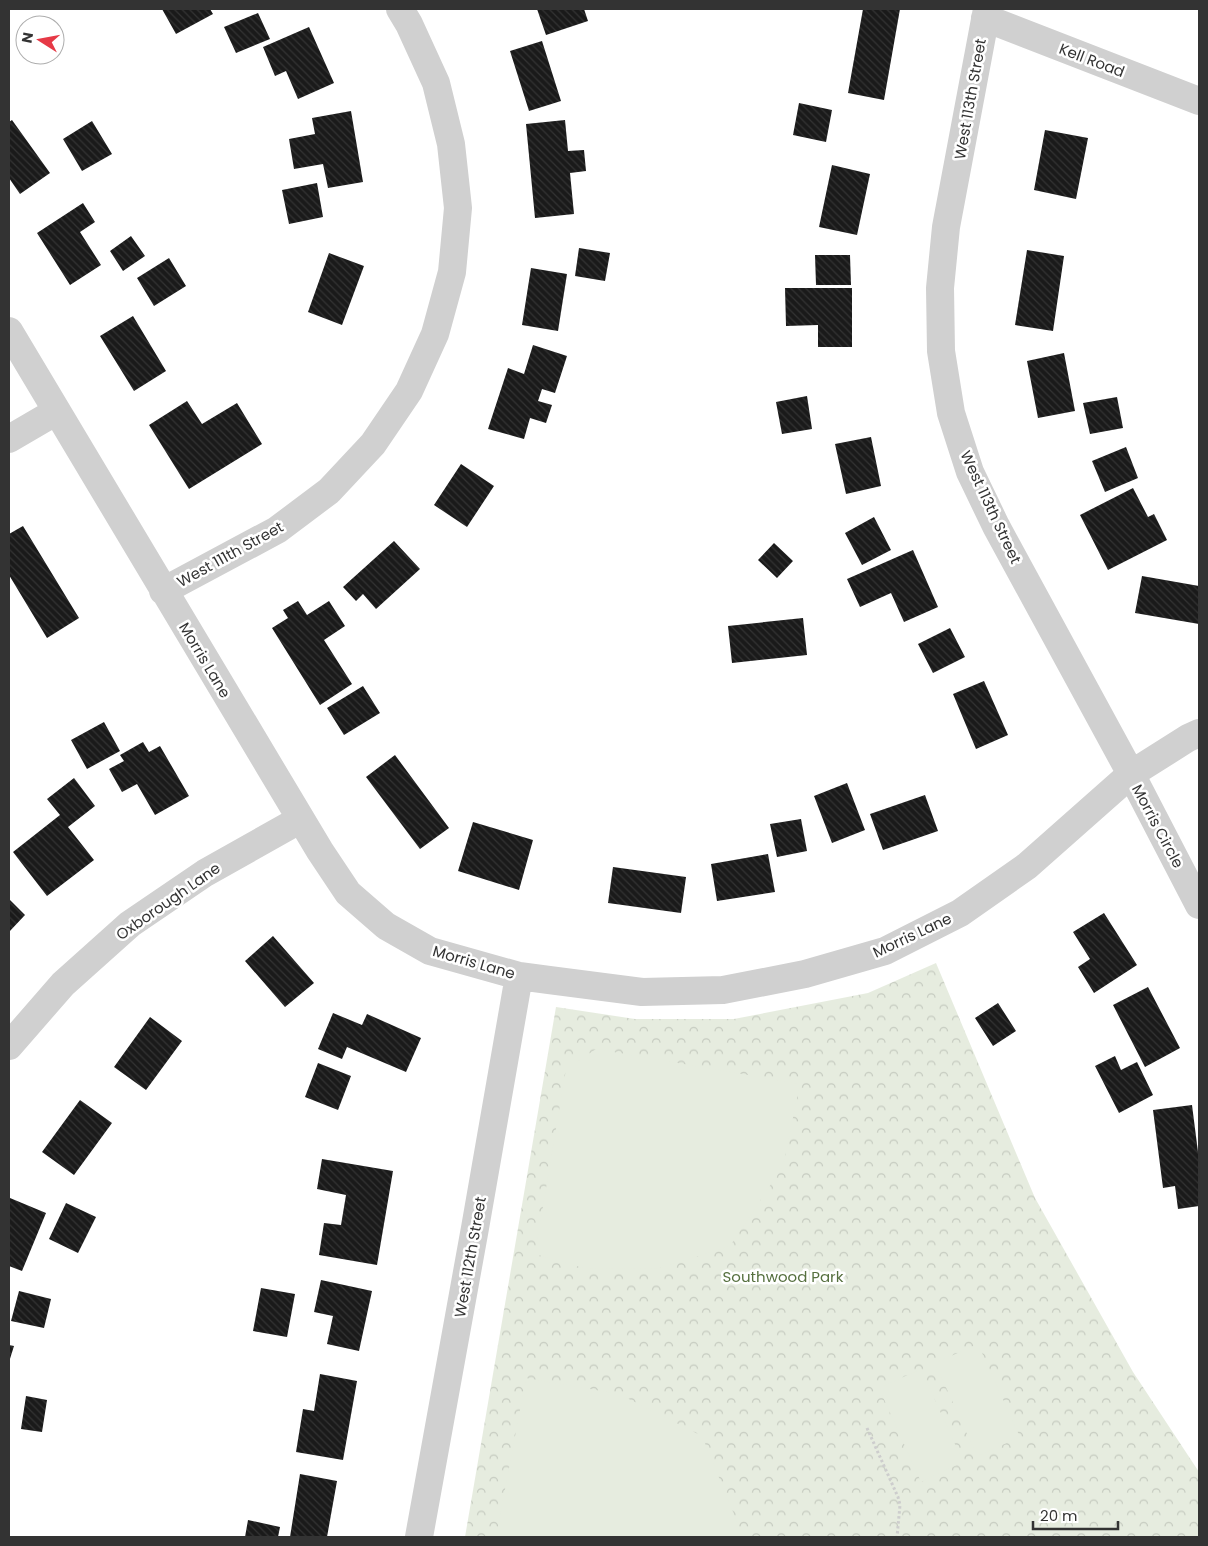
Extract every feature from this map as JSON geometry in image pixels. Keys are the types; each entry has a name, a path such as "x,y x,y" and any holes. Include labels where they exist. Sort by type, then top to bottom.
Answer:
{"street":[{"name":"West 111th Street","path":"163,591 277,530 329,491 373,444 409,391 435,334 452,272 458,208 451,144 436,83 409,24 400,9"},
{"name":"Kell Road","path":"986,14 1199,102"},
{"name":"West 113th Street","path":"986,14 946,227 940,288 941,351 951,413 970,472 996,526 1131,774"},
{"name":"Morris Lane","path":"9,331 163,591 348,893 386,926 430,951 519,976 642,992 723,990 805,974 885,951 960,913 1027,866 1131,774 1199,733"},
{"path":"9,440 57,411"},
{"name":"Morris Circle","path":"1131,774 1199,905"},
{"name":"Oxborough Lane","path":"9,1046 63,984 130,924 206,873 301,819"},
{"name":"West 112th Street","path":"419,1537 519,976"}],"path":[{"path":"867,1428 898,1497 900,1506 898,1537"}],"green space":[{"name":"Southwood Park","path":"936,963 1035,1198 1133,1372 1199,1472 1199,1537 465,1537 556,1007 635,1019 734,1019 868,993"},
{"path":"596,1049 800,1084 783,1166 730,1246 660,1268 587,1269 535,1254 566,1069"},
{"path":"978,1344 1020,1437 977,1456 935,1363"},
{"path":"921,1369 963,1462 921,1482 879,1388"},
{"path":"526,1378 619,1394 702,1436 740,1529 739,1537 496,1537"}],"building":[{"path":"162,9 210,9 213,14 176,34"},
{"path":"537,9 584,9 588,21 546,35"},
{"path":"863,9 900,9 884,100 848,93"},
{"path":"258,13 270,39 236,53 224,27"},
{"path":"309,27 334,83 298,99 286,71 275,76 263,47"},
{"path":"542,41 561,101 529,111 510,51"},
{"path":"799,103 832,110 826,142 793,135"},
{"path":"351,111 363,182 328,188 323,164 294,169 289,139 315,134 312,118"},
{"path":"12,120 50,173 20,194 9,178 9,122"},
{"path":"565,120 568,151 584,150 586,171 570,173 574,214 535,218 526,124"},
{"path":"92,121 112,154 82,171 63,139"},
{"path":"1045,130 1088,138 1076,199 1034,190"},
{"path":"832,165 870,174 857,235 819,227"},
{"path":"317,183 323,217 289,224 282,190"},
{"path":"83,203 95,222 80,232 101,265 70,285 37,233"},
{"path":"131,236 145,256 123,271 110,251"},
{"path":"579,248 610,253 605,281 575,276"},
{"path":"1027,250 1064,256 1053,331 1015,325"},
{"path":"329,253 364,266 342,325 308,312"},
{"path":"815,255 850,255 851,285 816,285"},
{"path":"169,258 186,286 154,306 137,278"},
{"path":"531,268 567,274 558,331 522,325"},
{"path":"785,288 852,288 852,347 818,347 818,325 786,326"},
{"path":"133,316 166,371 134,391 100,336"},
{"path":"533,345 567,356 555,393 542,389 538,401 552,405 546,423 530,418 524,439 488,429 508,368 524,374"},
{"path":"1064,353 1075,411 1038,418 1027,361"},
{"path":"807,396 812,429 782,434 776,402"},
{"path":"1117,397 1123,428 1090,434 1083,403"},
{"path":"187,401 202,424 237,403 262,444 189,489 149,425"},
{"path":"871,437 881,486 846,494 835,444"},
{"path":"1126,447 1138,478 1105,492 1092,461"},
{"path":"461,464 494,486 467,527 434,505"},
{"path":"1133,488 1148,517 1154,514 1167,540 1108,570 1080,515"},
{"path":"874,517 891,550 862,565 845,533"},
{"path":"23,526 79,618 47,638 9,575 9,534"},
{"path":"394,541 420,569 376,609 363,594 356,601 343,587"},
{"path":"774,543 793,561 777,578 758,560"},
{"path":"913,550 938,607 904,622 891,593 860,607 847,579"},
{"path":"1142,576 1199,586 1199,624 1135,613"},
{"path":"298,601 307,615 329,601 345,626 324,640 352,684 320,705 272,628 288,618 283,610"},
{"path":"803,618 807,655 732,663 728,626"},
{"path":"950,628 965,657 933,673 918,644"},
{"path":"984,681 1008,735 976,749 953,694"},
{"path":"363,686 380,713 344,735 327,708"},
{"path":"104,722 120,751 87,769 71,740"},
{"path":"143,742 149,752 160,746 189,796 155,815 137,784 122,792 109,769 124,761 120,755"},
{"path":"395,755 449,828 420,849 366,777"},
{"path":"74,778 95,806 68,827 94,860 47,896 13,852 60,815 47,799"},
{"path":"847,783 865,830 832,843 814,796"},
{"path":"925,795 938,831 883,850 870,814"},
{"path":"801,819 807,851 777,857 770,824"},
{"path":"473,822 533,840 519,890 458,871"},
{"path":"768,854 775,892 717,901 711,864"},
{"path":"613,867 686,877 681,913 608,903"},
{"path":"9,899 25,915 9,932"},
{"path":"1104,913 1137,965 1094,993 1078,967 1090,959 1073,932"},
{"path":"273,936 314,983 285,1007 245,961"},
{"path":"1148,987 1180,1048 1145,1067 1113,1005"},
{"path":"998,1003 1016,1031 993,1046 975,1018"},
{"path":"333,1013 362,1025 367,1014 421,1038 406,1072 347,1047 342,1059 318,1049"},
{"path":"150,1017 182,1041 146,1090 114,1067"},
{"path":"1115,1056 1121,1070 1137,1062 1153,1095 1119,1113 1095,1066"},
{"path":"318,1063 351,1076 338,1110 305,1097"},
{"path":"80,1100 112,1123 74,1175 42,1152"},
{"path":"1192,1105 1199,1160 1199,1206 1178,1209 1175,1186 1163,1188 1153,1110"},
{"path":"322,1159 393,1171 377,1265 319,1255 324,1223 341,1225 346,1195 317,1189"},
{"path":"10,1198 46,1213 22,1271 9,1266"},
{"path":"66,1203 96,1217 78,1253 49,1239"},
{"path":"321,1280 372,1291 359,1351 327,1344 333,1316 314,1312"},
{"path":"261,1288 295,1294 287,1337 253,1331"},
{"path":"19,1291 51,1299 44,1328 11,1321"},
{"path":"9,1345 14,1346 9,1362"},
{"path":"320,1374 357,1381 343,1460 296,1452 303,1409 314,1411"},
{"path":"26,1396 47,1400 42,1432 21,1429"},
{"path":"300,1474 337,1481 327,1537 290,1537"},
{"path":"248,1520 280,1527 278,1537 245,1537"}]}
